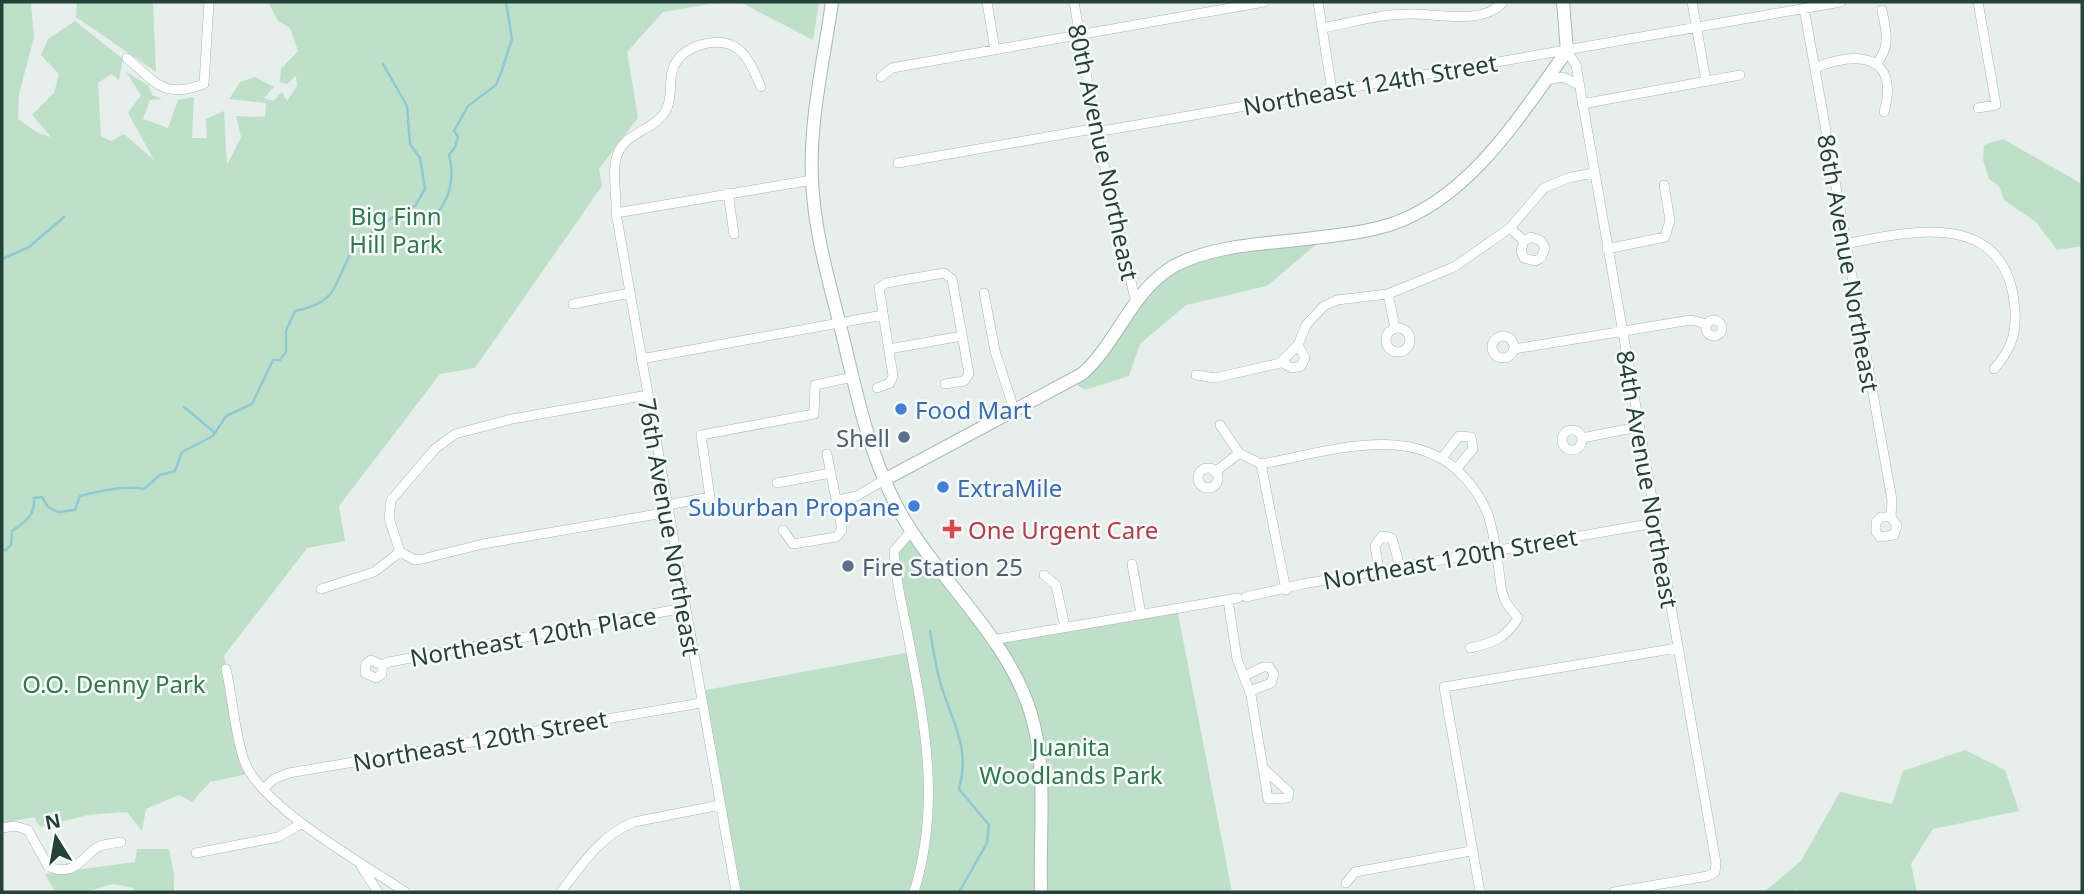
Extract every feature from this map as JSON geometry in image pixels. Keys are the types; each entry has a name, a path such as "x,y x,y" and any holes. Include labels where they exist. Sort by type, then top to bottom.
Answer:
{"main road":[{"path":"832,2 813,140 812,180 820,241 869,442 884,480 912,530 992,640 1024,694 1040,758 1041,892"},
{"name":"84th Avenue Northeast","path":"1563,2 1567,51"},
{"path":"884,480 1016,412 1082,374 1104,353 1147,288 1171,268 1203,255 1364,231 1413,215 1470,175 1567,51"}],"street":[{"path":"127,58 152,80 173,91 182,92 204,84 209,2"},
{"path":"987,2 995,50"},
{"name":"80th Avenue Northeast","path":"1074,2 1096,130 1136,303"},
{"path":"881,77 892,68 1264,2"},
{"path":"1318,2 1332,91"},
{"path":"1322,28 1408,14 1445,18 1495,10 1503,2"},
{"path":"1692,2 1706,81"},
{"name":"Northeast 124th Street","path":"898,163 1108,130 1842,2"},
{"path":"1978,2 1996,105 1978,108"},
{"name":"86th Avenue Northeast","path":"1804,8 1844,244 1892,500 1891,517"},
{"path":"1877,63 1886,52 1887,39 1882,10"},
{"name":"76th Avenue Northeast","path":"736,892 629,293 616,213 615,161 623,143 662,117 669,105 674,66 687,50 715,43 736,47 745,55 761,87"},
{"name":"84th Avenue Northeast","path":"1567,51 1576,65 1716,863 1715,872 1708,876 1614,892"},
{"path":"1815,68 1860,58 1877,63 1886,73 1889,94 1884,112"},
{"path":"1582,104 1740,75"},
{"path":"1546,80 1563,77 1579,85"},
{"path":"1196,375 1215,378 1266,369 1281,362 1298,345 1306,325 1324,306 1338,300 1388,293 1454,267 1510,228 1550,185 1593,173"},
{"path":"616,213 812,180"},
{"path":"1607,250 1665,237 1670,220 1664,185"},
{"path":"728,193 734,234"},
{"path":"1510,228 1524,241"},
{"path":"1844,244 1920,230 1948,232 1983,245 2012,285 2016,322 2014,339 2008,354 1994,369"},
{"path":"877,388 890,383 893,376 880,287 886,282 944,273 950,275 968,378 945,384"},
{"path":"573,304 629,293"},
{"path":"984,293 995,351 1016,412"},
{"path":"1388,293 1395,328"},
{"path":"641,359 883,315"},
{"path":"1514,349 1691,320 1707,324"},
{"path":"889,349 962,336"},
{"path":"1281,362 1292,368 1301,366 1305,358 1298,345"},
{"path":"648,395 466,430 435,449 391,500 389,518 400,552 415,560 422,559 710,497 701,435 814,414 815,385 853,377"},
{"path":"1220,425 1239,453 1261,464 1377,444 1417,447 1449,463 1482,500 1502,592 1506,603 1518,618 1509,633 1495,643 1470,648"},
{"path":"1582,438 1638,427"},
{"path":"1459,436 1471,437 1473,449 1449,463 1459,436"},
{"path":"1215,471 1239,453"},
{"path":"783,530 793,544 836,537 842,530 827,454"},
{"path":"1261,464 1286,590"},
{"path":"777,483 831,473"},
{"path":"838,500 857,496 884,480"},
{"name":"Northeast 120th Street","path":"992,640 1655,523"},
{"path":"912,530 894,551 927,735 931,786 927,838 914,892"},
{"path":"1380,570 1375,546 1381,536 1392,538 1396,544 1400,567"},
{"path":"320,589 374,572 400,552"},
{"path":"1132,564 1141,614"},
{"path":"1044,575 1056,586 1065,627"},
{"path":"1237,598 1237,659 1250,691 1263,768"},
{"name":"Northeast 120th Place","path":"382,665 684,608"},
{"path":"1480,892 1444,687 1677,648"},
{"path":"1244,676 1263,667 1269,667 1274,674 1271,682 1250,691"},
{"path":"226,669 244,760 264,788 301,824 405,892"},
{"name":"Northeast 120th Street","path":"264,788 289,773 701,703"},
{"path":"561,892 594,848 621,827 720,805"},
{"path":"196,853 278,838 301,824"},
{"path":"2,828 15,826 28,830 52,869 79,865 97,847 121,842"},
{"path":"1346,883 1355,872 1471,851"},
{"path":"360,864 378,892"}],"green space":[{"path":"2,2 34,2 31,5 34,37 19,94 18,119 38,133 51,137 32,115 54,93 59,74 41,55 48,39 75,21 123,59 119,80 111,74 98,83 101,136 111,141 124,134 154,160 128,113 141,95 126,72 149,86 152,95 162,99 150,100 143,119 168,128 178,100 194,97 192,138 207,138 206,119 224,111 227,165 241,137 236,116 265,117 266,103 229,99 240,82 255,77 274,87 264,98 273,101 282,92 287,101 297,86 296,76 287,84 280,82 281,69 298,51 290,28 278,21 268,2 722,2 663,12 627,52 638,118 599,169 602,186 475,368 440,374 339,506 345,541 307,548 224,656 252,773 210,782 192,802 179,795 146,809 142,831 127,812 88,815 40,827 34,817 2,823"},
{"path":"77,2 153,2 156,72 76,17"},
{"path":"740,2 819,2 813,40"},
{"path":"2003,139 2082,184 2082,246 2057,250 2036,222 2004,200 1999,186 1989,179 1983,160 1984,145"},
{"path":"1325,237 1267,286 1186,305 1140,344 1129,376 1085,390 1074,383 1136,303 1187,260"},
{"name":"Juanita Woodlands Park","path":"912,530 992,640 1177,608 1232,892 739,892 700,691 911,652 894,551"},
{"path":"1965,750 2005,770 2019,811 1933,829 1911,864 1917,892 1801,892 1796,889 1794,892 1764,892 1801,861 1840,792 1892,804 1903,771"},
{"path":"137,849 169,849 174,892 133,892 133,888 113,884 85,892 55,892 45,874 135,862"}],"waterway":[{"path":"2,549 6,550 11,545 12,531 31,514 34,498 42,497 48,507 58,512 75,510 80,496 120,488 144,489 160,475 175,471 182,452 213,436 226,416 252,404 273,360 280,360 286,352 286,331 295,311 321,302 329,295 359,243 403,210 433,217 439,211 450,189 449,155 458,137 454,131 468,106 496,85 512,39 506,2"},
{"path":"383,64 407,106 410,144 420,158 425,189 415,206 405,209"},
{"path":"2,259 29,247 64,217"},
{"path":"184,407 214,432"},
{"path":"930,631 939,679 959,736 963,761 959,789 989,825 987,843 959,892"}],"place":[{"name":"Food Mart","path":"901,409"},
{"name":"Shell","path":"904,437"},
{"name":"ExtraMile","path":"943,487"},
{"name":"Suburban Propane","path":"914,506"},
{"name":"One Urgent Care","path":"952,529"},
{"name":"Fire Station 25","path":"848,566"}],"park label":[{"name":"Big Finn Hill Park","path":"396,229"},
{"name":"O.O. Denny Park","path":"114,683"}]}
